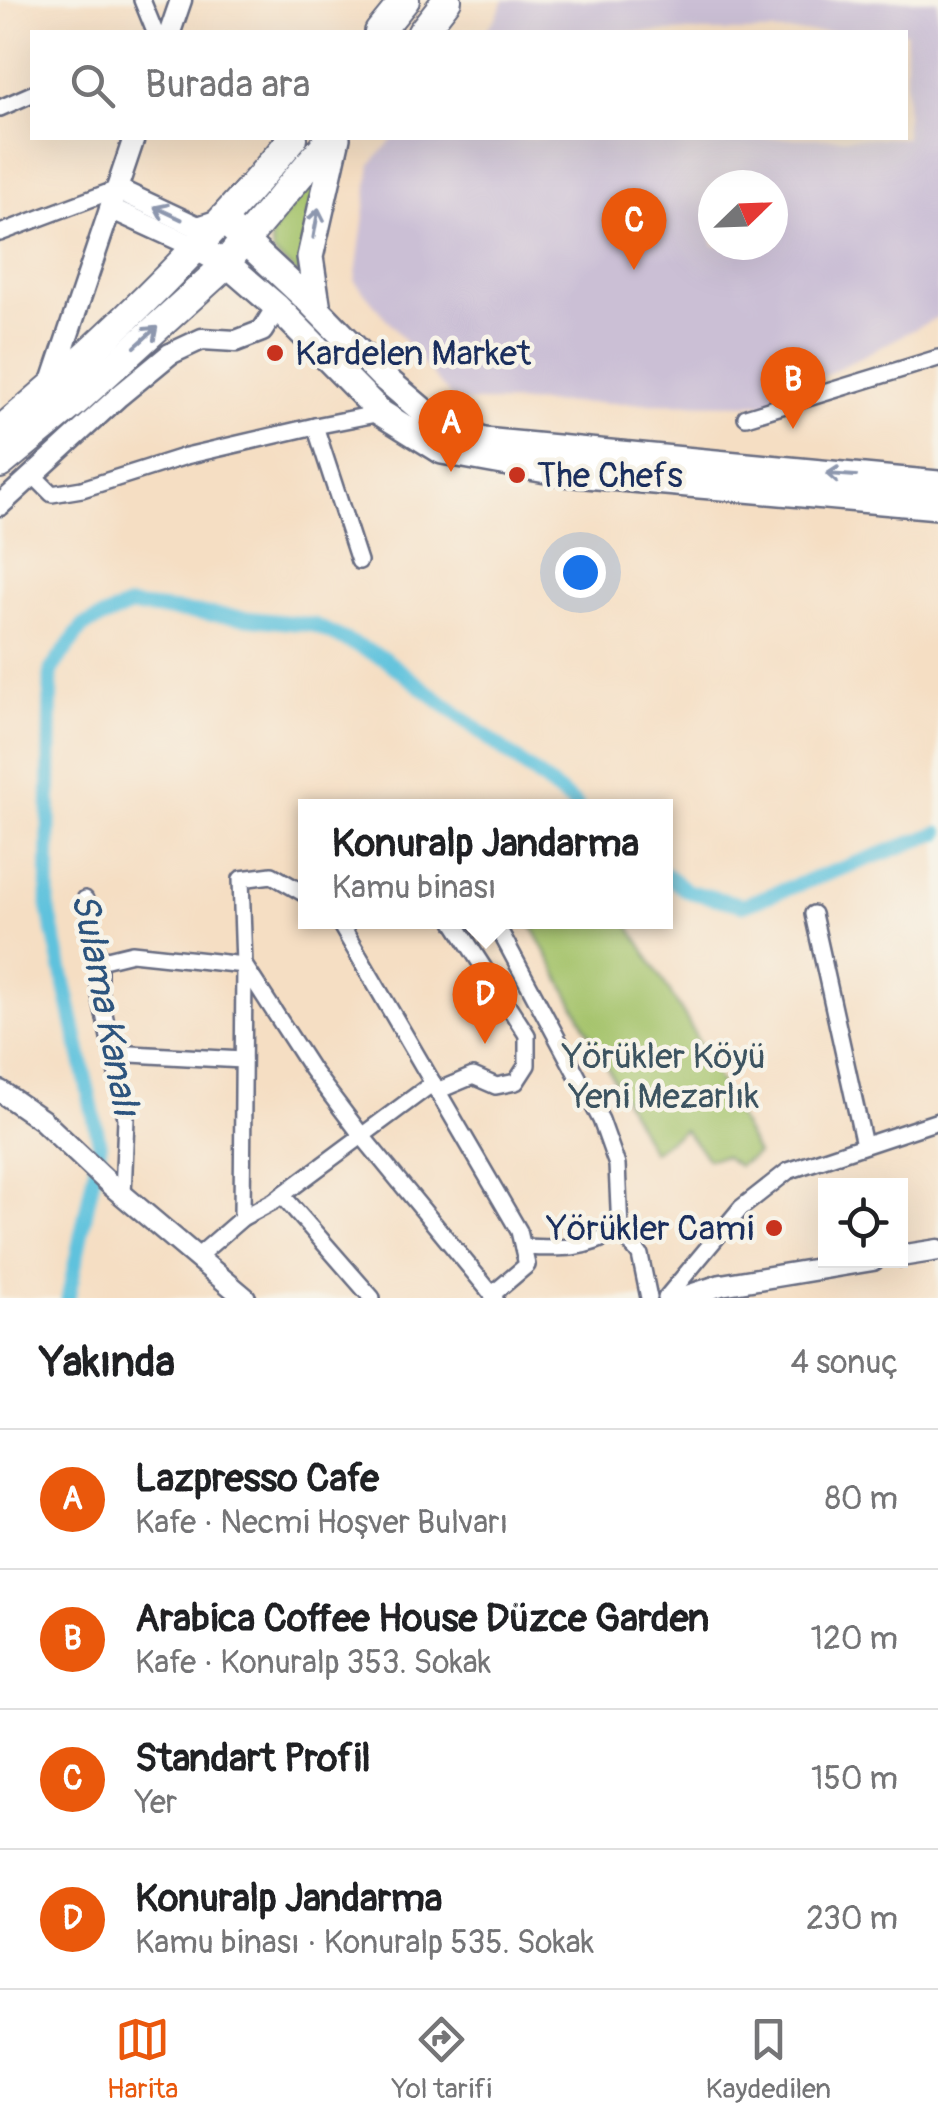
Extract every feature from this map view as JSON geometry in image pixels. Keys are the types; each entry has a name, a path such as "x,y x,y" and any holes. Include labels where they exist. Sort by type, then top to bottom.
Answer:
{"highway":[{"path":"381,30 405,0"},
{"path":"424,30 447,0"},
{"path":"0,431 49,390 195,247 291,140"},
{"path":"0,464 74,403 226,263 331,140"}],"main road":[{"path":"318,310 310,257 333,140"},
{"path":"221,220 246,240 382,376 436,422 484,441 938,484"},
{"path":"195,247 226,263 277,307 381,412 442,452 563,473 938,506"}],"street":[{"path":"142,0 154,30"},
{"path":"171,30 181,0"},
{"path":"0,108 30,95"},
{"path":"49,390 133,140"},
{"path":"113,198 195,247"},
{"path":"0,233 113,198 198,227 221,220"},
{"path":"0,505 170,354 202,340 236,341 262,331 277,307"},
{"path":"746,417 935,362"},
{"path":"32,474 52,494 186,456 381,412"},
{"path":"315,426 358,561"},
{"path":"242,1218 241,880 272,874 298,890"},
{"path":"85,900 126,1118 117,1190"},
{"path":"812,914 864,1145"},
{"path":"244,966 312,1070 494,1296 527,1265 519,1231 342,929"},
{"path":"196,1257 242,1218 282,1195 435,1087 473,1076 496,1086 516,1082 528,1066 527,1035 459,929"},
{"path":"499,929 601,1120 617,1166 620,1230 640,1256 649,1298"},
{"path":"99,961 132,953 244,966"},
{"path":"112,1053 244,1060"},
{"path":"0,1092 42,1120 240,1297"},
{"path":"666,1298 741,1208 788,1171 938,1120"},
{"path":"282,1195 372,1298"},
{"path":"523,1247 562,1249 595,1244 620,1230"},
{"path":"908,1255 938,1250"},
{"path":"681,1298 721,1285 824,1268"}],"shaded area":[{"path":"504,0 938,0 938,317 770,404 455,402 355,281 371,164 392,140 908,140 908,30 486,30"}],"green space":[{"path":"319,170 307,282 273,253 270,235"},
{"name":"Yörükler Köyü Yeni Mezarlık","path":"534,929 631,929 687,1020 757,1154 738,1166 724,1156 708,1159 684,1130 652,1152"}],"waterway":[{"name":"Sulama Kanalı","path":"68,1298 100,1145 48,906 51,670 83,626 130,606 314,625 385,659 568,799"},
{"name":"Sulama Kanalı","path":"673,880 687,891 743,905 938,833"}],"place":[{"name":"Standart Profil","path":"634,270"},
{"name":"Kardelen Market","path":"275,353"},
{"name":"Arabica Coffee House Düzce Garden","path":"793,429"},
{"name":"Lazpresso Cafe","path":"451,472"},
{"name":"The Chefs","path":"517,475"},
{"name":"Konuralp Jandarma","path":"485,1044"},
{"name":"Yörükler Cami","path":"774,1228"}]}
